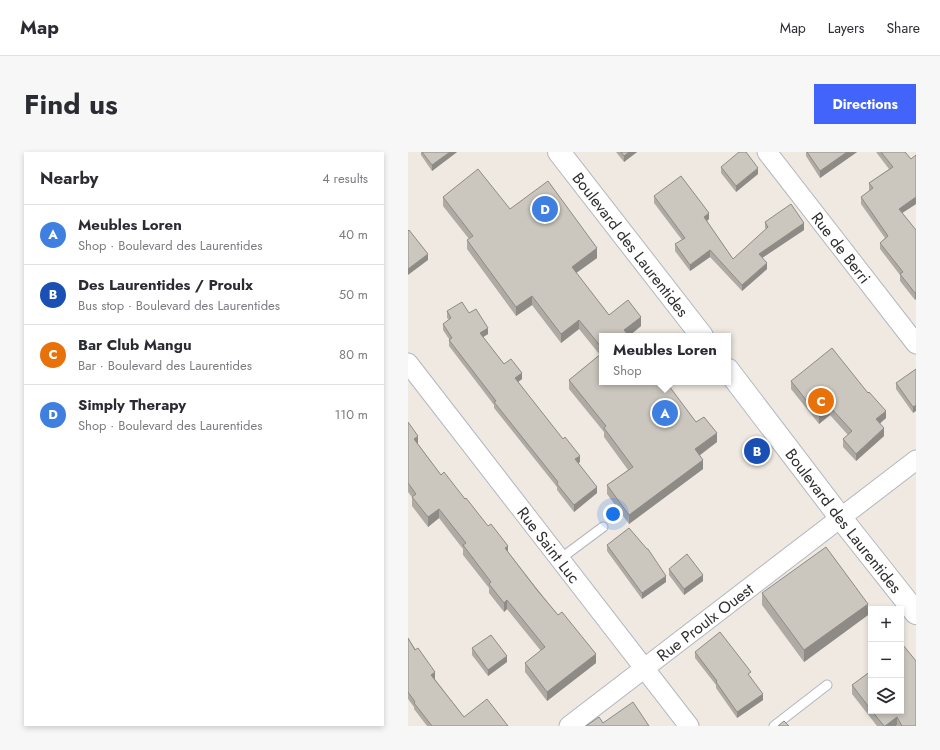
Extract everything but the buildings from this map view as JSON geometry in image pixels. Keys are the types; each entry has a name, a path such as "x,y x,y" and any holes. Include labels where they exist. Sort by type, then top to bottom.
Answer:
{"main road":[{"name":"Boulevard des Laurentides","path":"559,152 700,333"},
{"name":"Boulevard des Laurentides","path":"731,374 840,517 916,613"}],"street":[{"name":"Rue de Berri","path":"767,152 916,344"},
{"name":"Rue Saint Luc","path":"408,363 689,726"},
{"name":"Rue Proulx Ouest","path":"569,726 916,460"}],"lane":[{"path":"560,559 603,527"},
{"path":"774,726 827,685"}],"place":[{"name":"Simply Therapy","path":"545,209"},
{"name":"Bar Club Mangu","path":"821,401"},
{"name":"Meubles Loren","path":"665,413"},
{"name":"Des Laurentides / Proulx","path":"757,451"}]}
